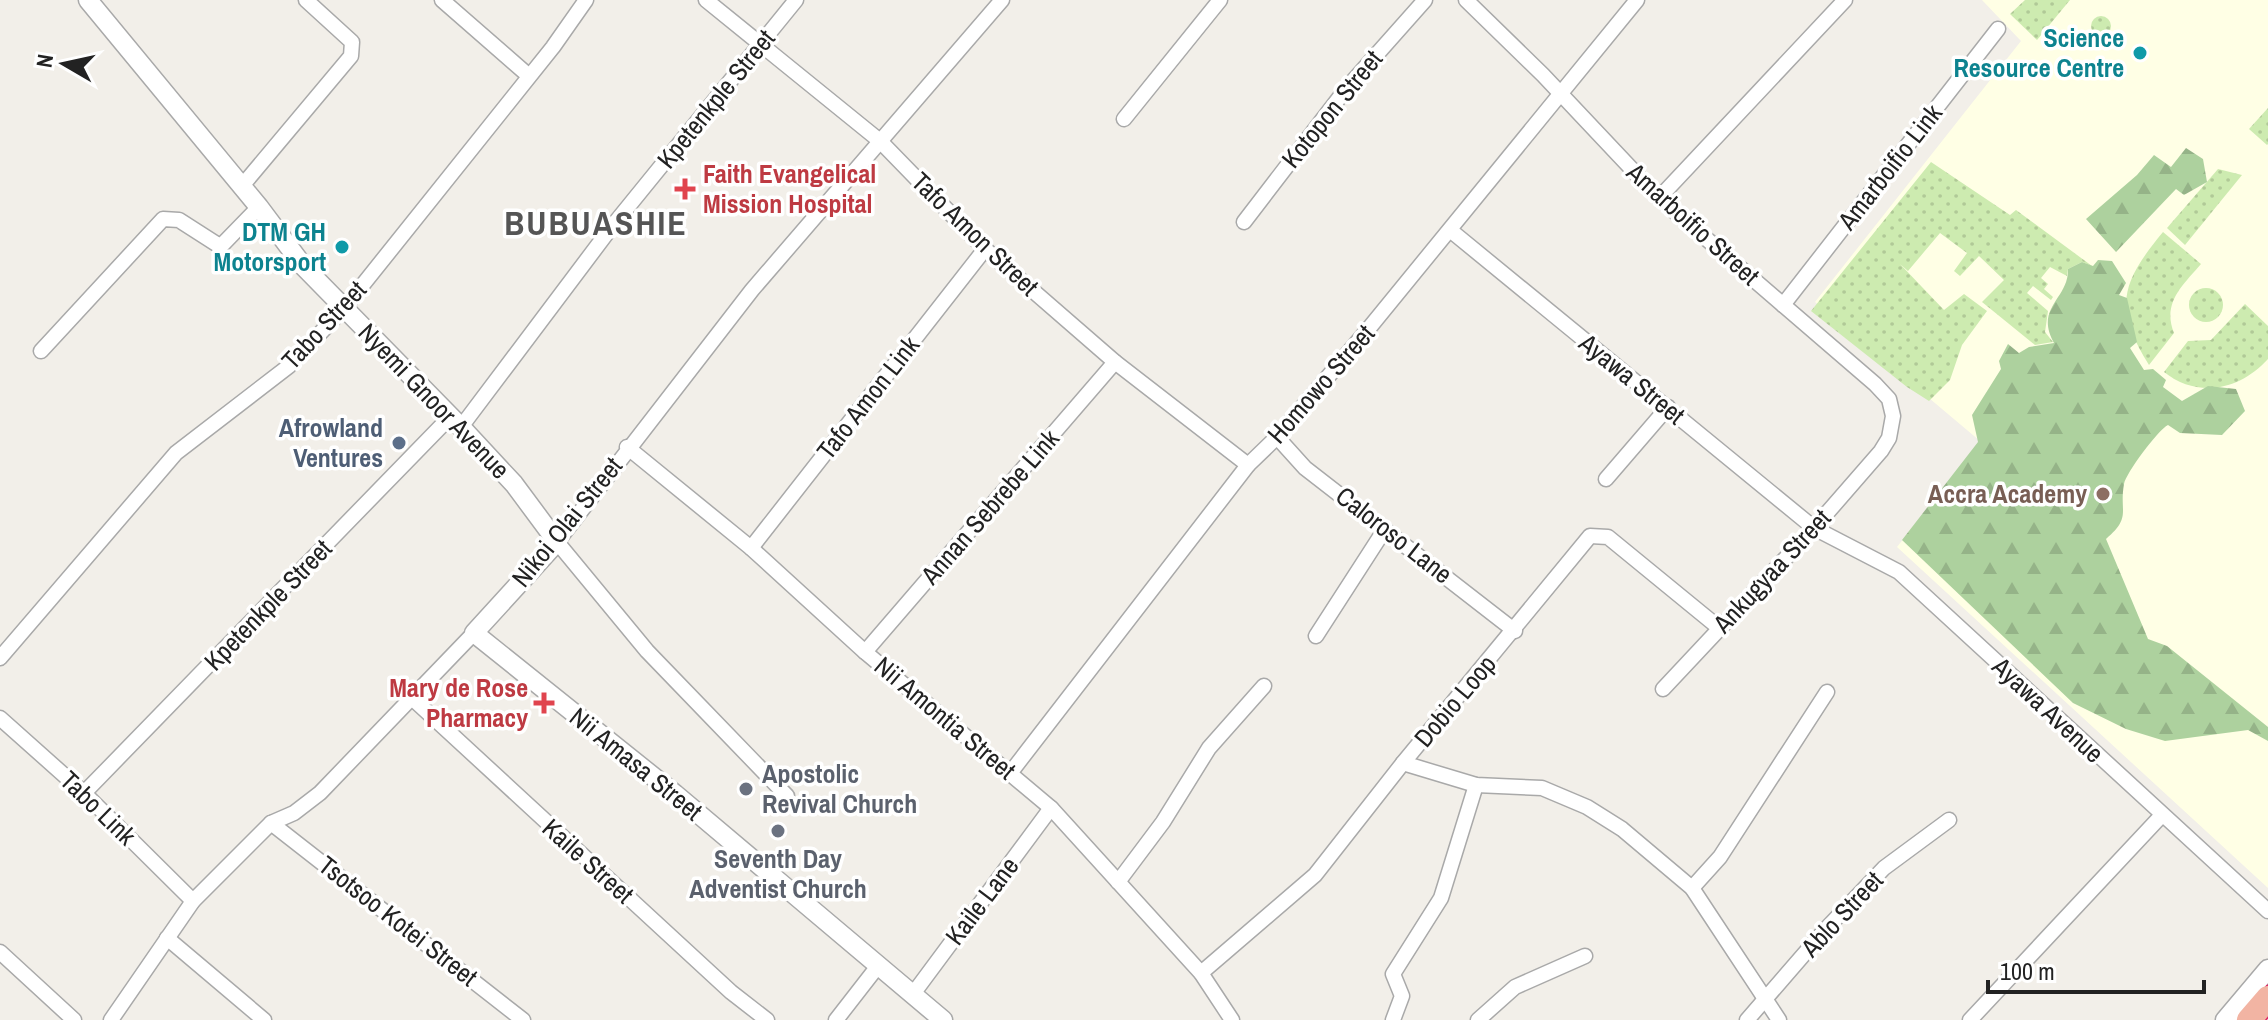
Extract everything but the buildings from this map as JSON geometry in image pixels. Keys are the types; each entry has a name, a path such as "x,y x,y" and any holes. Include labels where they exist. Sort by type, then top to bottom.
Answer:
{"highway":[{"path":"2249,1020 2268,998"}],"street":[{"name":"Nyemi Gnoor Avenue","path":"88,0 259,207 304,267 514,484 557,542 647,651 787,796"},
{"path":"242,186 351,56 352,42 306,0"},
{"path":"442,0 529,76"},
{"name":"Tabo Street","path":"0,658 176,453 289,366 345,307 586,0"},
{"name":"Tafo Amon Street","path":"706,0 880,141 985,249 1115,362 1248,465"},
{"name":"Kpetenkple Street","path":"84,793 456,422 796,0"},
{"name":"Nikoi Olai Street","path":"111,1020 193,901 271,823 294,813 320,793 557,542 627,447 752,290 1002,0"},
{"path":"1124,119 1220,0"},
{"name":"Kotopon Street","path":"1244,222 1346,89 1425,0"},
{"name":"Amarboifio Street","path":"1466,0 1659,198 1885,393 1892,407 1893,429 1881,451"},
{"name":"Homowo Street","path":"1011,772 1248,465 1277,437 1637,0"},
{"path":"1659,198 1845,0"},
{"name":"Amarboifio Link","path":"1783,305 1998,29"},
{"path":"41,351 163,219 179,220 218,245 223,244 259,207"},
{"name":"Ayawa Street","path":"1450,230 1814,528"},
{"name":"Tafo Amon Link","path":"751,548 985,249"},
{"name":"Annan Sebrebe Link","path":"865,652 1115,362"},
{"path":"1606,479 1668,407"},
{"name":"Caloroso Lane","path":"1277,437 1305,468 1515,631"},
{"name":"Nii Amontia Street","path":"627,447 751,548 865,652 1051,808 1201,973 1232,1020"},
{"name":"Ankugyaa Street","path":"1663,689 1814,528 1881,451"},
{"name":"Ayawa Avenue","path":"1814,528 1899,572 2268,911"},
{"path":"1316,636 1385,529"},
{"name":"Dobio Loop","path":"1201,973 1315,875 1590,536 1608,537 1718,627"},
{"name":"Nii Amasa Street","path":"474,633 675,794 943,1020"},
{"path":"1118,882 1163,822 1209,748 1264,686"},
{"path":"1692,888 1720,857 1827,692"},
{"name":"Kaile Street","path":"412,698 731,992 767,1020"},
{"name":"Tabo Link","path":"0,718 84,793 193,901"},
{"path":"1403,763 1476,785 1542,788 1587,807 1622,829 1692,888 1779,1020"},
{"path":"1393,1020 1402,996 1393,974 1441,898 1476,785"},
{"name":"Kaile Lane","path":"913,994 1051,808"},
{"path":"1970,1020 2162,815"},
{"name":"Ablo Street","path":"1747,1020 1884,868 1949,820"},
{"name":"Tsotsoo Kotei Street","path":"271,823 523,1020"},
{"path":"167,938 264,1020"},
{"path":"0,952 74,1020"},
{"path":"1478,1020 1515,987 1585,956"},
{"path":"836,1020 878,966"},
{"path":"2225,1020 2268,969"}],"shaded area":[{"name":"Accra Academy","path":"1982,0 2268,0 2268,888 1897,547 1980,441 1815,302 2021,41"}],"green space":[{"path":"2025,0 2070,0 2037,40 2010,14"},
{"path":"2101,16 2108,19 2111,26 2108,33 2101,36 2094,33 2091,26 2094,19"},
{"path":"2268,108 2268,144 2267,145 2249,129"},
{"path":"2186,148 2203,159 2207,182 2184,195 2176,189 2116,252 2086,219 2137,175 2154,155 2171,167"},
{"path":"1931,162 2010,215 2016,210 2092,266 2082,262 2068,269 2067,276 2050,267 2041,278 2048,284 2044,289 2053,297 2051,300 2033,286 2027,293 2048,311 2045,332 2053,342 2035,345 1982,302 2004,280 1979,256 1960,276 1954,271 1967,253 1940,233 1908,271 1900,264 1944,310 1964,294 1987,311 1962,345 1950,380 1929,401 1811,311"},
{"path":"2218,169 2242,175 2185,245 2167,228"},
{"path":"2163,232 2201,264 2172,304 2170,313 2174,333 2149,365 2130,327 2127,296 2138,266"},
{"path":"2098,260 2112,261 2126,283 2119,295 2127,298 2137,342 2130,348 2144,370 2153,369 2166,380 2163,387 2182,401 2208,386 2236,389 2245,411 2222,435 2180,433 2168,425 2163,429 2126,479 2122,519 2106,539 2148,639 2167,646 2268,727 2268,741 2248,730 2165,741 2126,729 2073,703 1902,540 1978,442 1972,415 2001,369 1999,361 2008,344 2019,353 2029,347 2054,343 2048,320 2067,279 2068,269 2082,262 2093,266"},
{"path":"2206,288 2218,293 2223,305 2218,317 2206,322 2194,317 2189,305 2194,293"},
{"path":"2245,304 2268,326 2268,359 2257,370 2232,384 2204,388 2191,386 2164,372 2188,341 2211,340"}],"place":[{"name":"Science Resource Centre","path":"2140,53"},
{"name":"Faith Evangelical Mission Hospital","path":"685,189"},
{"name":"DTM GH Motorsport","path":"342,247"},
{"name":"Afrowland Ventures","path":"399,443"},
{"name":"Accra Academy","path":"2103,494"},
{"name":"Mary de Rose Pharmacy","path":"544,703"},
{"name":"Apostolic Revival Church","path":"746,789"},
{"name":"Seventh Day Adventist Church","path":"778,831"}],"district":[{"name":"BUBUASHIE","path":"596,223"}]}
